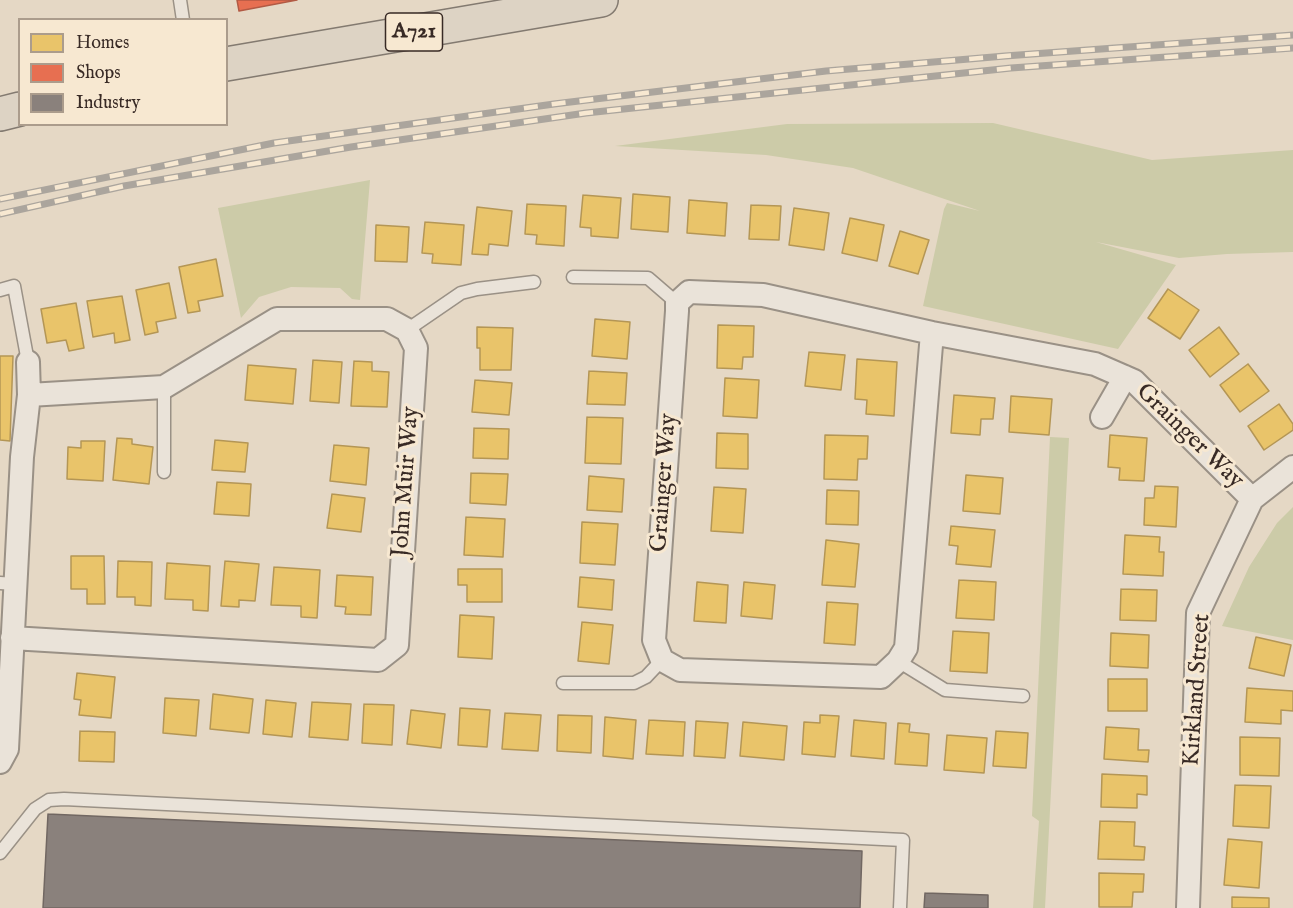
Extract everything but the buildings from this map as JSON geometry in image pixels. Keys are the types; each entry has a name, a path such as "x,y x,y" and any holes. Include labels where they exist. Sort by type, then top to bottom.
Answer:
{"main road":[{"name":"A721","path":"228,64 601,0"},
{"path":"0,114 18,110"}],"street":[{"name":"Grainger Way","path":"662,660 654,640 677,303 689,292 763,295 932,333 1095,364 1134,381 1252,499"},
{"path":"29,395 164,387 277,319 387,319 407,330"},
{"name":"John Muir Way","path":"12,638 378,660 397,645 416,348 407,330"},
{"path":"662,660 680,670 881,677 898,661 906,648 932,333"},
{"path":"0,762 7,749 12,638 8,583 29,395 28,362"},
{"name":"Grainger Way","path":"1102,417 1125,377"},
{"name":"Kirkland Street","path":"1188,908 1198,613 1252,499 1293,467"}],"lane":[{"path":"180,0 183,18"},
{"path":"573,277 648,278 677,303"},
{"path":"407,330 461,293 534,282"},
{"path":"0,290 14,286 28,362"},
{"path":"164,387 164,472"},
{"path":"563,683 634,683 646,677 662,660"},
{"path":"898,661 945,690 1023,696"},
{"path":"0,853 35,809 49,800 64,799 903,840 900,908"}],"green space":[{"path":"993,123 1152,160 1293,150 1293,252 1179,258 1096,242 1176,265 1118,349 923,306 947,203 980,211 853,168 766,155 615,146 787,124"},
{"path":"370,180 360,300 352,299 340,288 291,287 259,297 241,318 218,208"},
{"path":"1050,437 1069,438 1045,908 1033,908 1039,821 1032,816"},
{"path":"1293,507 1293,640 1222,626 1249,567 1277,523"}],"railway":[{"path":"0,199 274,143 554,104 826,71 1293,35"},
{"path":"0,214 124,186 351,147 586,113 1011,68 1293,48"}]}
